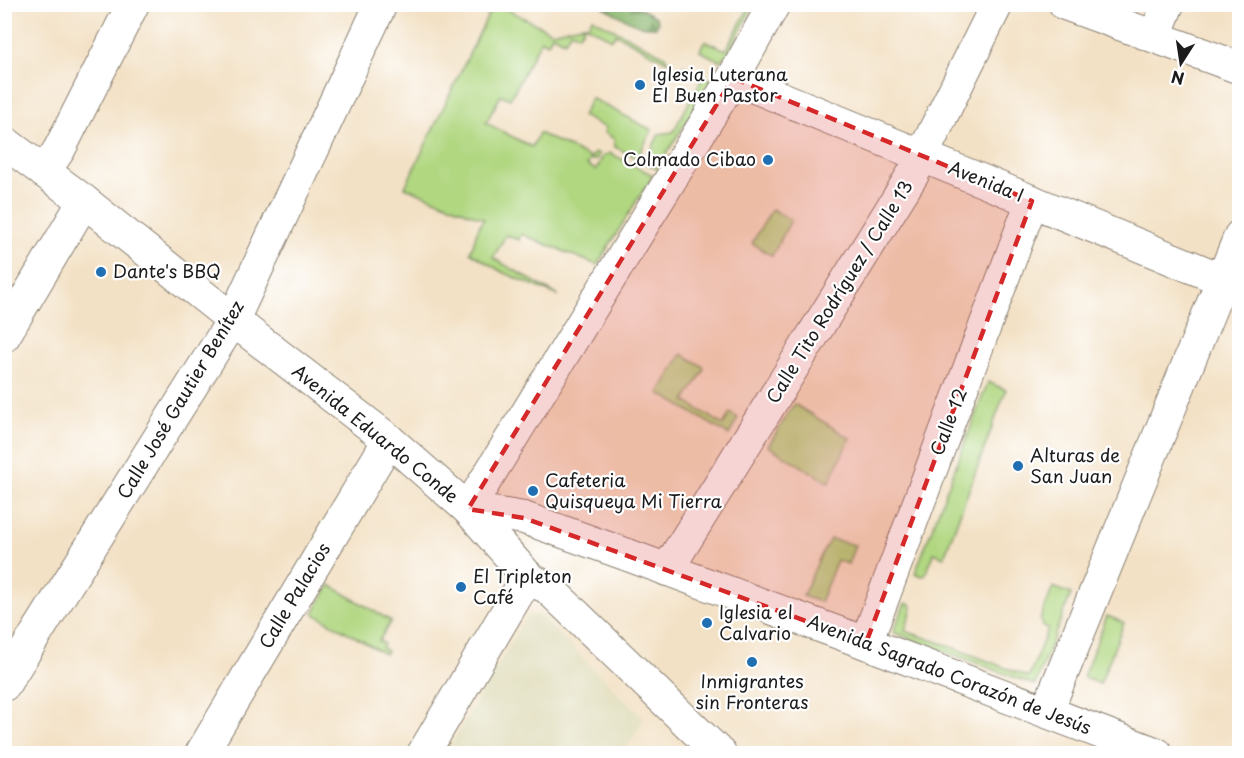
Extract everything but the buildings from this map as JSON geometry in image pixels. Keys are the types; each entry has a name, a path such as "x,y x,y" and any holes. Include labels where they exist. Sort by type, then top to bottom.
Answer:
{"street":[{"path":"44,172 59,150 133,4"},
{"name":"Calle José Gautier Benítez","path":"4,686 233,320 381,4"},
{"path":"468,509 733,78 774,4"},
{"name":"Calle Tito Rodríguez / Calle 13","path":"667,570 913,174 997,4"},
{"path":"1065,4 1239,68"},
{"path":"1155,36 1168,4"},
{"name":"Avenida I","path":"733,78 1230,283"},
{"name":"Avenida Eduardo Conde","path":"4,142 84,201 389,440 468,509 530,579 548,588 714,751"},
{"path":"4,336 84,201"},
{"name":"Calle 12","path":"866,643 1032,201"},
{"path":"1047,711 1230,283 1239,236"},
{"name":"Calle Palacios","path":"201,753 389,440"},
{"name":"Avenida Sagrado Corazón de Jesús","path":"468,509 524,518 866,643 1157,753"},
{"path":"423,753 518,592 530,579"}],"highlighted area":[{"path":"733,78 1032,201 866,643 524,518 468,509"}],"shaded area":[{"path":"539,614 644,719 624,753 446,753 526,617"}],"green space":[{"path":"493,5 498,5 552,32 585,25 579,35 571,31 565,41 552,35 548,43 541,40 510,99 501,95 486,123 532,147 539,133 591,158 595,152 599,154 596,160 590,160 587,165 596,170 603,156 610,153 653,175 597,265 521,234 519,240 506,235 493,258 559,296 502,272 470,252 479,226 484,219 405,187"},
{"path":"604,5 639,5 638,7 656,17 658,22 656,27 643,26 603,7"},
{"path":"750,5 754,5 729,52 720,61 700,51 706,41 726,50"},
{"path":"592,18 665,56 668,62 616,34 612,39 585,25 588,25"},
{"path":"685,66 712,80 657,169 645,163 659,134 673,132 702,79 681,68"},
{"path":"591,98 652,130 637,158 615,147 614,139 604,132 606,128 582,116"},
{"path":"772,209 791,220 772,256 752,243"},
{"path":"682,354 704,367 685,401 723,425 730,413 738,418 729,435 659,393"},
{"path":"988,382 1006,390 944,557 934,553 925,575 922,576 915,573"},
{"path":"794,404 850,438 829,483 768,446"},
{"path":"830,539 855,545 848,564 837,560 820,602 803,596"},
{"path":"330,585 391,621 379,641 384,644 382,648 387,651 385,654 313,613"},
{"path":"1053,587 1071,594 1035,685 893,632 905,603 911,605 912,608 905,631 1029,677 1048,628 1042,626 1040,620"},
{"path":"1107,616 1124,623 1100,684 1083,677"}],"place":[{"name":"Iglesia Luterana El Buen Pastor","path":"640,85"},
{"name":"Colmado Cibao","path":"768,160"},
{"name":"Dante's BBQ","path":"101,272"},
{"name":"Alturas de San Juan","path":"1018,466"},
{"name":"Cafeteria Quisqueya Mi Tierra","path":"533,491"},
{"name":"El Tripleton Café","path":"461,587"},
{"name":"Iglesia el Calvario","path":"707,623"},
{"name":"Inmigrantes sin Fronteras","path":"752,662"}]}
